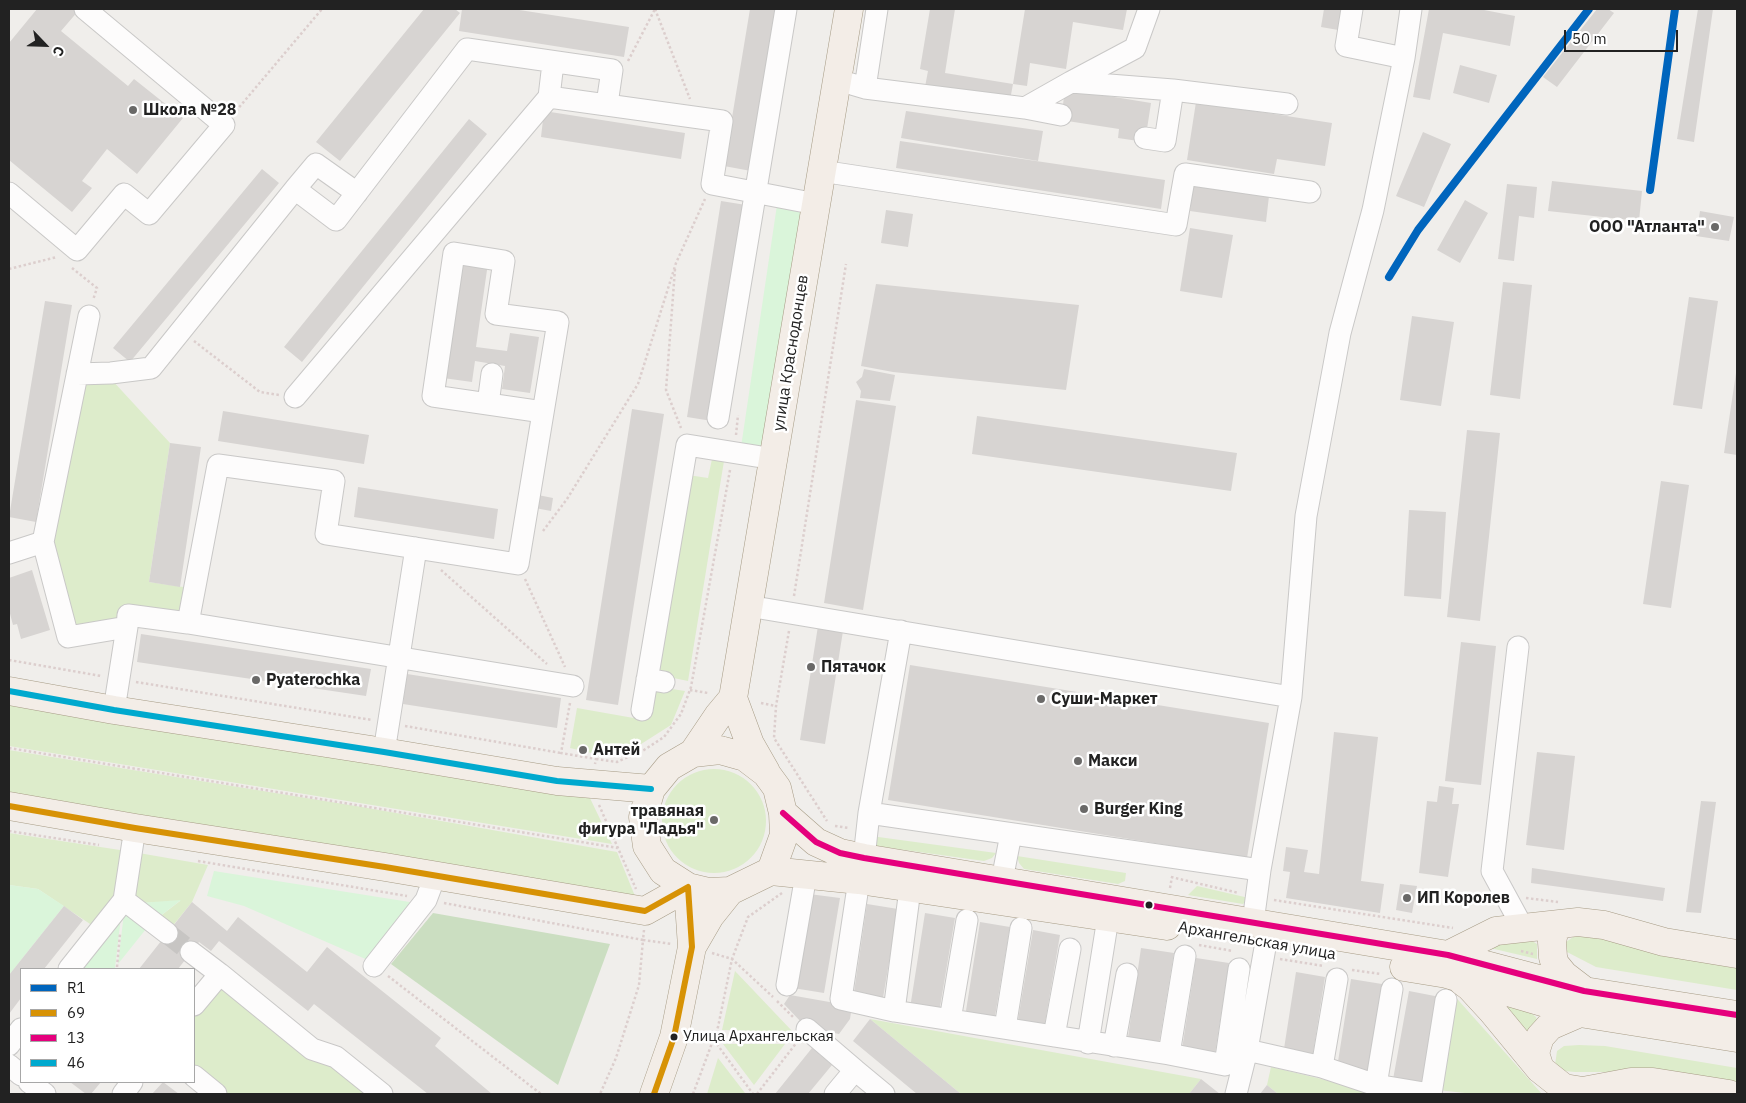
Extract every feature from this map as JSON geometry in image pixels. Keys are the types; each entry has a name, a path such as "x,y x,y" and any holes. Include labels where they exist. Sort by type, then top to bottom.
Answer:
{"main road":[{"name":"улица Краснодонцев","path":"766,773 720,695 748,606 849,9"},
{"path":"9,691 114,710 557,781 651,789"},
{"path":"693,753 718,716 720,695"},
{"path":"720,750 745,757 766,773 777,788 783,813 784,835 771,871 730,891 709,892 688,887 663,871 647,846 643,817 651,789 669,767 693,753 720,750"},
{"path":"9,806 134,839 431,888 645,911 688,887"},
{"name":"Архангельская улица","path":"783,813 816,842 840,853 862,869 910,889 1163,925 1259,921"},
{"name":"Архангельская улица","path":"771,871 806,875 862,869 1002,880 1259,921 1447,976 1582,1002 1737,1038"},
{"path":"654,1094 674,1037 692,947 688,887"},
{"path":"692,947 710,916 730,891"},
{"path":"1729,1094 1653,1082 1632,1082 1609,1090 1583,1091 1564,1088 1540,1069 1470,987 1447,976 1496,932 1578,922 1604,925 1664,942 1737,954"},
{"path":"1540,1069 1536,1053 1540,1036 1582,1002 1555,964 1553,957 1552,942 1554,932 1561,924"},
{"name":"Архангельская улица","path":"1582,1002 1737,1014"}],"street":[{"path":"9,193 77,250 124,194 149,214 224,125 86,9"},
{"path":"718,418 786,9"},
{"path":"865,88 877,9"},
{"path":"1025,108 1065,98 1134,48 1149,9"},
{"path":"1352,9 1346,46 1404,58"},
{"path":"1236,1094 1247,1050 1259,921 1260,870 1291,697 1306,516 1340,333 1373,210 1404,58 1411,9"},
{"path":"294,189 336,220 467,50 612,70 608,104"},
{"path":"295,397 549,97 553,63"},
{"path":"838,80 865,88 1025,108 1065,98 1173,90 1287,104"},
{"path":"1146,138 1165,141 1173,90"},
{"path":"549,97 722,121 712,184 816,204"},
{"path":"78,374 111,373 151,368 316,164 357,193"},
{"path":"821,171 1176,225 1185,174 1310,192"},
{"path":"188,622 218,465 334,481 326,534 518,564 558,322 496,314 504,261 454,252 433,396 543,412"},
{"path":"88,316 78,374 43,542 68,638 127,626"},
{"path":"488,404 492,374"},
{"path":"642,710 655,681 687,445 774,459"},
{"path":"9,553 43,542"},
{"path":"384,752 416,548"},
{"path":"748,606 1291,697"},
{"path":"114,710 128,615 188,622 573,686"},
{"path":"901,631 869,813 841,999 894,1011 1225,1064 1239,969"},
{"path":"1518,647 1492,871 1523,928"},
{"path":"869,813 1260,870"},
{"path":"1002,880 1011,834"},
{"path":"70,968 124,900 134,839"},
{"path":"787,985 806,875"},
{"path":"374,966 431,888"},
{"path":"894,1011 910,889"},
{"path":"124,900 167,933"},
{"path":"1088,1043 1108,918"},
{"path":"950,1020 967,920"},
{"path":"1006,1028 1021,928"},
{"path":"1054,1036 1070,949"},
{"path":"191,952 312,1049 336,1057 382,1094"},
{"path":"1169,1054 1186,956"},
{"path":"195,1004 220,974"},
{"path":"1114,1046 1127,974"},
{"path":"1247,1050 1322,1068 1376,1085 1430,1094 1447,976"},
{"path":"1322,1068 1337,979"},
{"path":"1376,1085 1392,988"},
{"path":"807,1029 884,1094"},
{"path":"9,1045 20,1031"},
{"path":"9,1065 20,1074"},
{"path":"835,1094 855,1070"},
{"path":"195,1077 216,1094"},
{"path":"30,1083 44,1094"},
{"path":"123,1094 131,1083"}],"path":[{"path":"224,125 322,9"},
{"path":"612,70 629,60 654,9"},
{"path":"654,9 698,118"},
{"path":"540,535 567,499 638,384 676,263 712,184"},
{"path":"9,269 59,257"},
{"path":"676,263 666,390 687,445"},
{"path":"829,825 774,738 776,706 846,264"},
{"path":"181,331 260,392 295,397"},
{"path":"416,548 573,686"},
{"path":"518,564 573,686 561,753"},
{"path":"9,660 596,759 590,785 645,911 640,985 616,1058 600,1094"},
{"path":"690,690 720,695"},
{"path":"761,703 776,706"},
{"path":"9,748 618,848"},
{"path":"9,831 134,839"},
{"path":"191,860 431,888 643,940 692,947 732,959 807,1029"},
{"path":"1259,921 1459,928"},
{"path":"374,966 541,1094"},
{"path":"714,1040 798,1041 755,1094 714,1040"}],"green space":[{"path":"777,205 804,210 764,450 741,447"},
{"path":"82,378 111,379 170,443 149,582 190,588 184,617 123,622 71,632 49,541"},
{"path":"712,459 724,461 688,681 654,674 688,475 708,478"},
{"path":"652,686 685,691 671,725 638,746 609,757 570,748 577,708 645,720"},
{"path":"9,701 588,794 612,844 9,746"},
{"path":"9,750 362,807 617,852 637,901 9,795"},
{"path":"714,769 734,773 751,784 762,801 766,821 762,841 751,858 734,869 714,873 694,869 677,858 666,841 662,821 666,801 677,784 694,773"},
{"path":"9,833 208,865 192,902 167,933 150,924 180,901 125,904 102,932 38,889 9,885"},
{"path":"871,836 996,853 992,858 984,861 876,846"},
{"path":"1017,856 1126,873 1125,881 1118,884 1024,869 1019,863"},
{"path":"214,871 416,903 370,961 244,906 207,896"},
{"path":"9,885 38,889 64,906 9,975"},
{"path":"1197,886 1249,898 1243,904 1188,895"},
{"path":"181,900 150,924 118,964 125,904"},
{"path":"122,908 115,968 74,968"},
{"path":"433,913 610,944 558,1085 391,964"},
{"path":"1579,933 1737,962 1737,990 1596,967 1567,952 1566,942"},
{"path":"1505,938 1529,939 1537,944 1537,959 1490,948"},
{"path":"735,971 793,1032 722,1030"},
{"path":"220,979 375,1094 223,1094 195,1072 195,1010"},
{"path":"1451,992 1542,1094 1474,1094 1438,1090"},
{"path":"1491,997 1527,1010 1536,1017 1538,1024 1529,1046"},
{"path":"870,1019 1201,1079 1189,1094 961,1094"},
{"path":"723,1044 785,1044 754,1085"},
{"path":"1564,1046 1605,1046 1737,1068 1737,1082 1653,1069 1608,1072 1564,1071 1555,1065 1557,1051"},
{"path":"718,1058 745,1093 744,1094 707,1094"},
{"path":"1271,1067 1390,1094 1278,1094 1267,1085"}],"building":[{"path":"37,9 79,10 61,31 128,86 134,79 183,118 137,174 107,149 82,181 92,188 72,212 9,160 9,43"},
{"path":"424,9 455,9 460,13 340,161 316,142"},
{"path":"462,9 513,9 629,27 624,57 459,31"},
{"path":"750,9 778,9 751,171 724,166"},
{"path":"930,9 955,9 945,73 1013,84 1010,100 925,87 928,71 920,69"},
{"path":"1025,9 1127,9 1123,30 1073,22 1066,69 1030,63 1027,86 1013,84"},
{"path":"1324,9 1347,9 1344,31 1321,27"},
{"path":"1429,9 1479,9 1515,16 1510,46 1443,33 1430,100 1413,97"},
{"path":"1597,9 1608,9 1614,13 1557,87 1543,77"},
{"path":"1698,9 1713,9 1694,142 1677,139"},
{"path":"1460,65 1497,75 1489,103 1453,93"},
{"path":"1065,89 1151,103 1145,142 1118,138 1119,129 1061,120"},
{"path":"1196,102 1332,123 1325,166 1277,159 1274,174 1187,160"},
{"path":"544,111 685,133 681,159 541,137"},
{"path":"906,111 1043,131 1038,161 901,138"},
{"path":"469,119 487,134 302,362 284,347"},
{"path":"1423,132 1451,144 1424,207 1396,196"},
{"path":"900,141 1165,180 1161,209 896,168"},
{"path":"262,169 279,183 130,362 113,348"},
{"path":"1552,181 1642,191 1639,221 1548,211"},
{"path":"1507,184 1537,187 1534,218 1519,216 1514,261 1498,259"},
{"path":"1193,186 1269,196 1266,222 1190,211"},
{"path":"1465,200 1488,213 1460,263 1437,250"},
{"path":"721,201 746,205 712,421 687,417"},
{"path":"886,210 913,214 908,247 881,243"},
{"name":"ООО \"Атланта\"","path":"1700,211 1734,217 1729,241 1696,236"},
{"path":"1190,228 1233,235 1222,298 1180,291"},
{"path":"460,259 488,263 476,347 507,351 510,333 539,337 530,393 502,389 505,366 475,361 472,382 443,378"},
{"path":"1503,282 1532,285 1520,399 1490,395"},
{"path":"876,284 1079,305 1066,390 893,372 861,366"},
{"path":"1689,297 1718,301 1702,409 1673,405"},
{"path":"45,301 72,305 36,522 9,517"},
{"path":"1412,316 1454,322 1441,406 1400,400"},
{"path":"864,369 895,375 890,401 860,398 861,391 856,382 862,377"},
{"path":"1737,373 1737,455 1724,453"},
{"path":"856,400 896,406 863,610 824,603"},
{"path":"632,409 664,414 618,705 586,700"},
{"path":"223,411 369,435 364,464 218,441"},
{"path":"977,416 1237,453 1231,491 972,454"},
{"path":"1467,430 1500,433 1480,621 1447,617"},
{"path":"170,443 201,447 180,587 149,582"},
{"path":"1661,481 1689,485 1671,608 1643,604"},
{"path":"358,487 498,509 494,539 354,517"},
{"path":"538,495 553,498 551,511 535,508"},
{"path":"1409,510 1446,512 1441,599 1404,596"},
{"path":"32,570 50,630 21,639 17,624 13,625 9,610 9,578"},
{"path":"818,626 843,631 825,744 800,740"},
{"path":"141,634 371,669 366,696 137,662"},
{"path":"1461,642 1496,646 1481,785 1445,781"},
{"name":"Макси","path":"910,665 1269,723 1247,858 888,800"},
{"path":"407,674 561,698 557,728 403,704"},
{"path":"1334,732 1378,737 1361,881 1384,884 1380,913 1286,898 1290,872 1283,871 1286,847 1308,850 1304,872 1319,874"},
{"path":"1537,752 1575,756 1564,850 1526,845"},
{"path":"1439,786 1454,788 1452,804 1459,804 1448,877 1419,873 1427,801 1437,802"},
{"path":"1701,801 1716,802 1701,913 1686,912"},
{"path":"1532,868 1665,888 1663,901 1531,883"},
{"name":"ИП Королев","path":"1400,884 1417,886 1412,913 1396,910"},
{"path":"809,894 840,898 824,993 793,988"},
{"path":"192,902 227,931 238,917 307,972 327,947 441,1038 435,1046 492,1094 428,1094 314,1004 308,1011 219,941 211,951 199,942 179,968 140,968"},
{"path":"867,904 898,909 882,1004 853,999"},
{"path":"64,906 83,920 45,968 20,968 20,999 9,1014 9,975"},
{"path":"925,913 955,918 939,1013 910,1008"},
{"path":"980,922 1010,927 994,1022 965,1017"},
{"path":"1033,930 1060,935 1044,1029 1017,1026"},
{"path":"1141,948 1174,953 1158,1050 1127,1044"},
{"path":"1196,958 1229,963 1215,1054 1182,1049"},
{"path":"1296,972 1325,977 1312,1060 1283,1055"},
{"path":"1351,979 1382,984 1367,1073 1337,1068"},
{"path":"1409,991 1440,997 1423,1091 1392,1085"},
{"path":"790,995 852,1006 850,1019 839,1034 812,1028 801,1022 784,1004"},
{"path":"870,1019 961,1094 917,1094 853,1041"},
{"path":"812,1048 832,1065 808,1094 775,1094"},
{"path":"1201,1079 1220,1094 1189,1094"},
{"path":"71,1083 100,1083 91,1094 86,1094"},
{"path":"164,1083 179,1094 152,1094"},
{"path":"1267,1085 1278,1094 1260,1094"}],"tunnel":[{"path":"167,933 191,952"}],"transit line":[{"name":"R1","path":"1389,277 1418,230 1589,9"},
{"name":"R1","path":"1650,190 1675,9"},
{"name":"46","path":"9,691 114,710 557,781 651,789"},
{"name":"69","path":"9,806 645,911 688,887 692,947 674,1037 654,1094"},
{"name":"13","path":"783,813 816,842 840,853 1448,955 1584,991 1737,1015"}],"place":[{"name":"Школа №28","path":"133,110"},
{"name":"ООО \"Атланта\"","path":"1715,227"},
{"name":"Пятачок","path":"811,667"},
{"name":"Pyaterochka","path":"256,680"},
{"name":"Суши-Маркет","path":"1041,699"},
{"name":"Антей","path":"583,750"},
{"name":"Макси","path":"1078,761"},
{"name":"Burger King","path":"1084,809"},
{"name":"травяная фигура \"Ладья\"","path":"714,820"},
{"name":"ИП Королев","path":"1407,898"},
{"name":"Улица Архангельская","path":"674,1037"}]}
